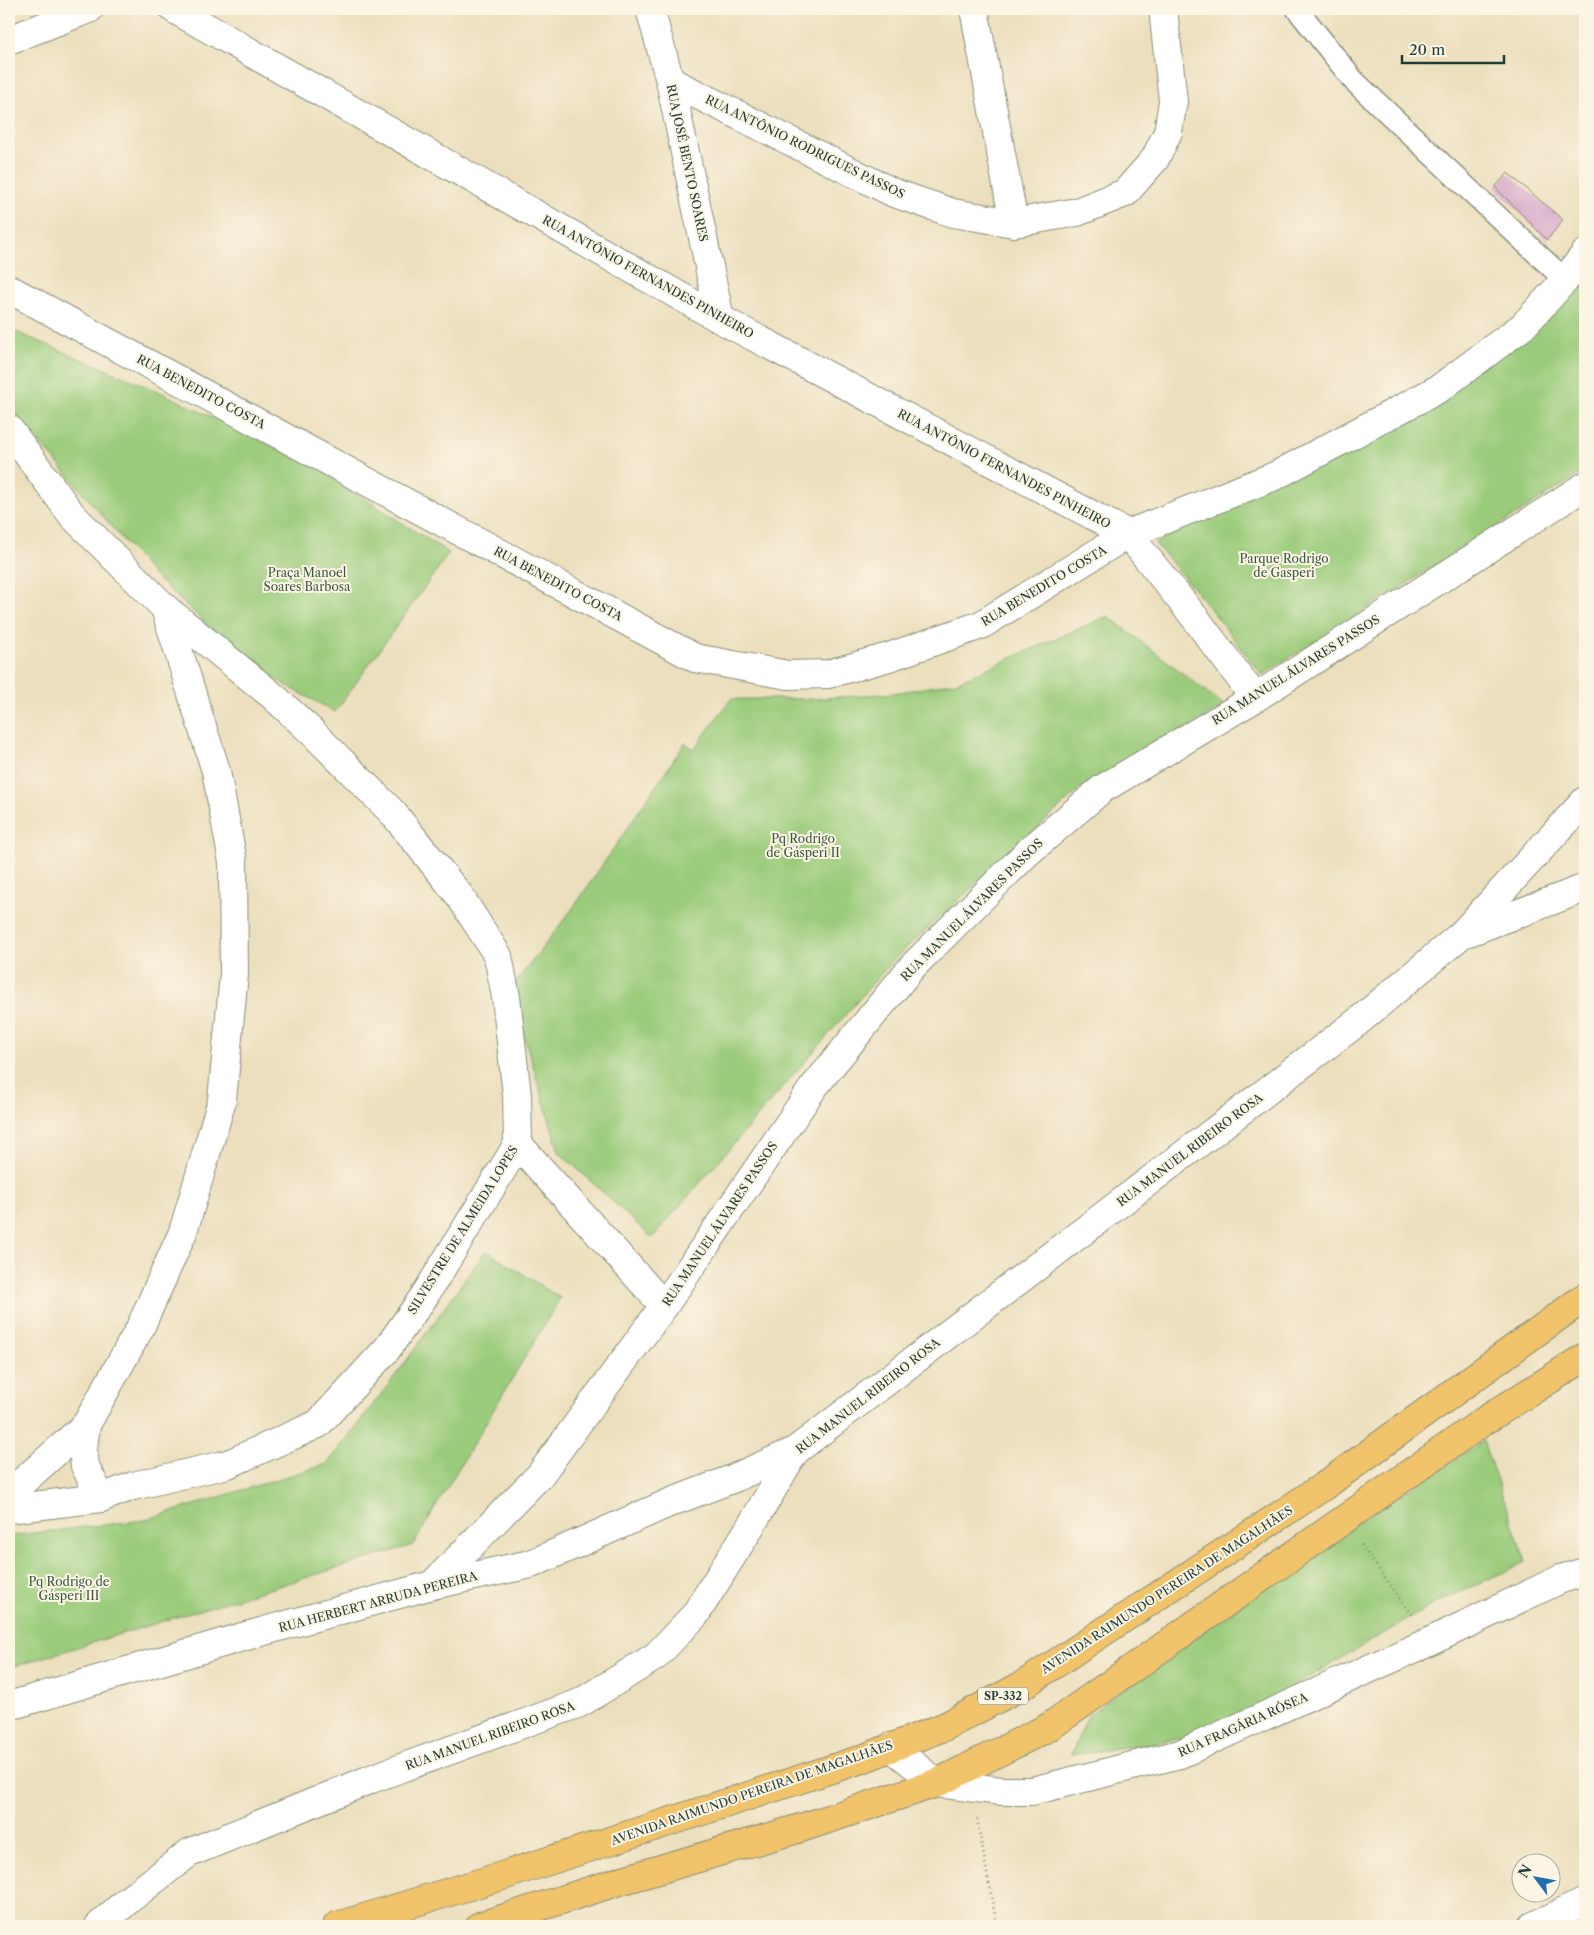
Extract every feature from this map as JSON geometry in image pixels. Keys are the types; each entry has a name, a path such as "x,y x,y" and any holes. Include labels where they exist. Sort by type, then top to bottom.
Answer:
{"main road":[{"name":"AVENIDA RAIMUNDO PEREIRA DE MAGALHÃES","path":"337,1926 500,1878 862,1759 946,1726 1023,1685 1324,1486 1585,1297"},
{"path":"480,1926 620,1881 804,1827 937,1783 1048,1727 1484,1421 1585,1357"}],"street":[{"path":"9,40 89,9"},
{"name":"RUA ANTÔNIO FERNANDES PINHEIRO","path":"174,9 720,319 1128,534 1256,698"},
{"name":"RUA JOSÉ BENTO SOARES","path":"650,9 670,81 720,319"},
{"path":"974,9 1014,223"},
{"name":"RUA ANTÔNIO RODRIGUES PASSOS","path":"670,81 894,193 953,213 1014,223 1077,212 1125,193 1155,159 1168,132 1173,101 1163,9"},
{"path":"1128,534 1275,476 1440,388 1523,326 1566,280 1585,254"},
{"name":"RUA BENEDITO COSTA","path":"9,290 695,658 788,676 828,674 871,662 982,625 1128,534"},
{"name":"SILVESTRE DE ALMEIDA LOPES","path":"9,429 72,515 165,608 274,697 313,733 393,813 459,895 498,956 506,997 517,1095 518,1144 425,1295 387,1349 318,1424 228,1464 133,1486 101,1498 9,1509"},
{"name":"RUA MANUEL ÁLVARES PASSOS","path":"432,1585 540,1474 664,1306 813,1088 912,966 1027,853 1102,790 1256,698 1585,486"},
{"path":"9,1494 86,1424 140,1328 183,1232 222,1100 234,974 233,862 216,771 165,608"},
{"name":"RUA MANUEL RIBEIRO ROSA","path":"100,1926 127,1901 189,1853 371,1779 580,1703 656,1656 695,1615 795,1451 1360,1020 1462,934 1585,801"},
{"path":"1462,934 1585,888"},
{"path":"518,1144 664,1306"},
{"path":"86,1424 82,1449 85,1466 101,1498"},
{"name":"RUA HERBERT ARRUDA PEREIRA","path":"9,1706 239,1638 432,1585 531,1564 660,1507 732,1479 795,1451"},
{"name":"RUA FRAGÁRIA RÓSEA","path":"937,1783 1001,1791 1032,1791 1180,1754 1431,1641 1560,1579 1585,1572"},
{"path":"891,1747 937,1783"},
{"path":"1533,1926 1585,1902"}],"lane":[{"path":"1297,9 1354,81 1566,280"}],"path":[{"path":"1342,1520 1431,1641"},
{"path":"972,1787 997,1926"}],"green space":[{"name":"Parque Rodrigo de Gasperi","path":"1585,279 1585,471 1262,675 1209,607 1155,543 1277,479 1529,330 1576,291"},
{"name":"Praça Manoel Soares Barbosa","path":"9,329 158,391 315,467 449,553 335,712 273,678 234,649 152,574 9,406"},
{"name":"Pq Rodrigo de Gásperi II","path":"1108,616 1225,706 1082,787 894,959 652,1238 559,1152 510,990 576,904 685,743 694,749 731,699 812,699 895,693 956,682"},
{"name":"Pq Rodrigo de Gásperi III","path":"486,1250 560,1298 413,1545 9,1668 9,1536 145,1520 327,1464 402,1367"},
{"path":"1483,1441 1526,1562 1436,1603 1212,1734 1071,1755 1088,1715 1331,1540"}],"building":[{"path":"1508,173 1563,220 1547,240 1495,187"}]}
